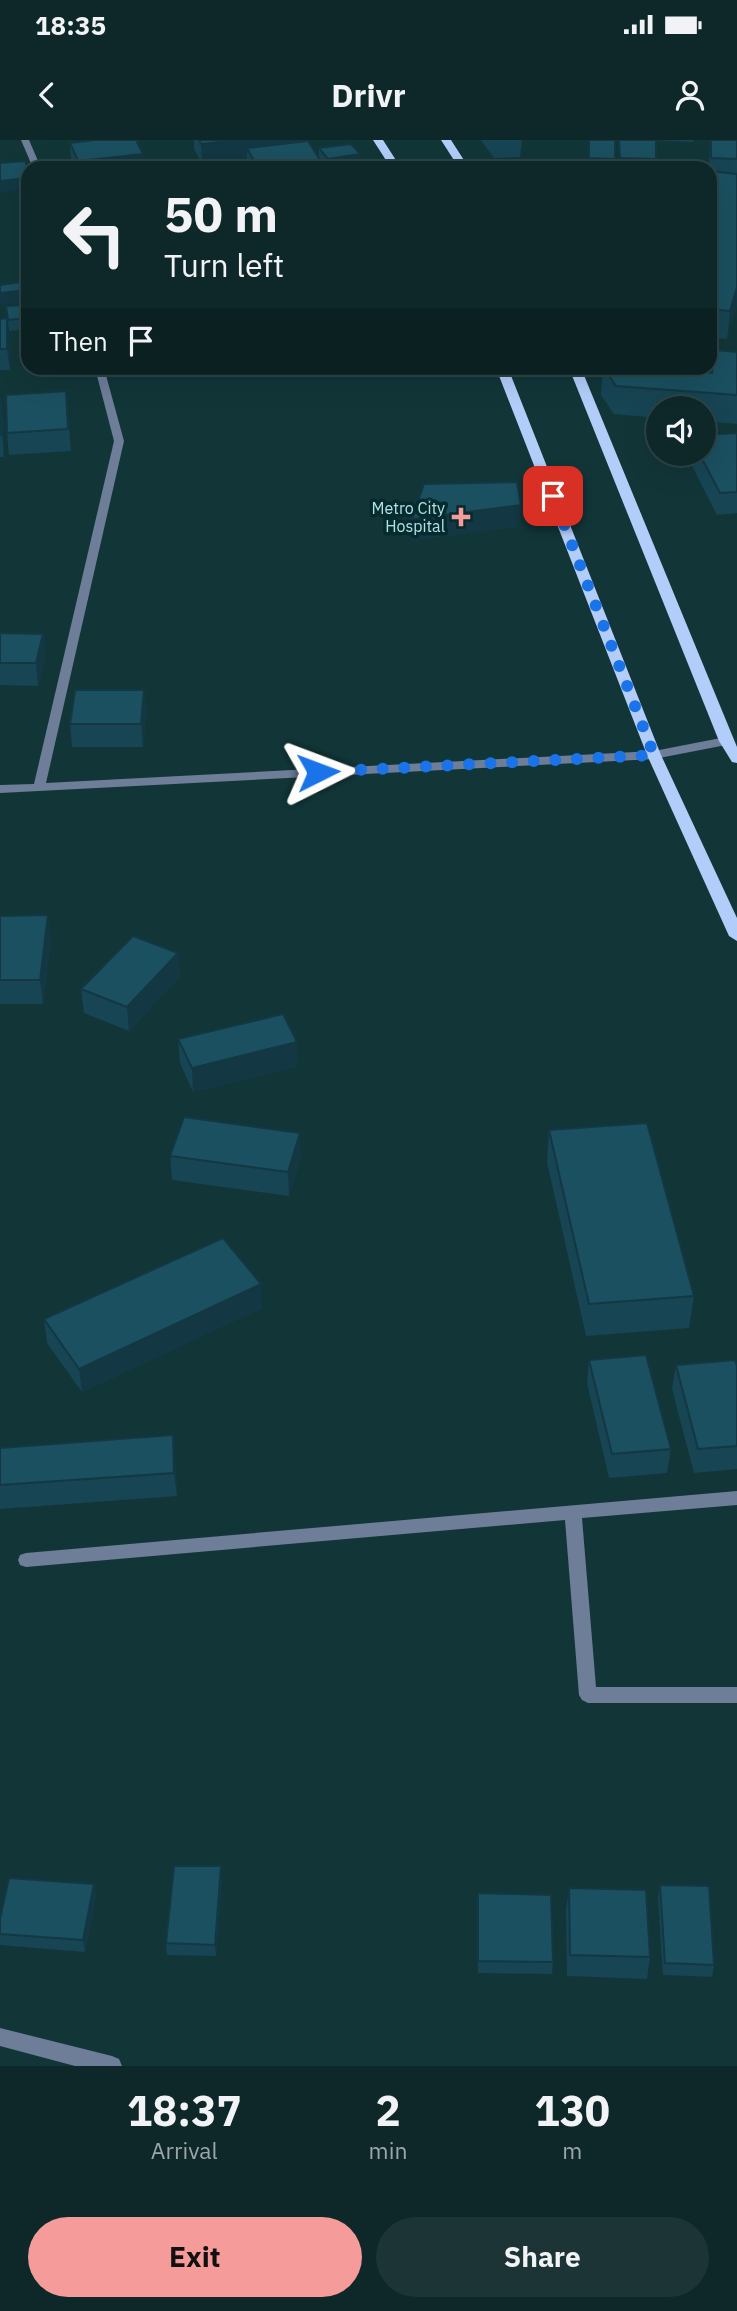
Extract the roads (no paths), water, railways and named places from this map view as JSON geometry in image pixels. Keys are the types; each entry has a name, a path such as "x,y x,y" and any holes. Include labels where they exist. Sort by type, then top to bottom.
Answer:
{"main road":[{"path":"377,140 391,161"},
{"path":"446,140 460,161"},
{"path":"505,375 654,755 737,936"},
{"path":"578,375 726,741 737,759"}],"street":[{"path":"25,140 34,161"},
{"path":"39,787 119,441 101,375"},
{"path":"0,789 654,755 726,741"},
{"path":"26,1560 737,1498"},
{"path":"573,1512 588,1695 737,1695"},
{"path":"0,2037 112,2066"}],"place":[{"name":"Metro City Hospital","path":"461,517"}]}
